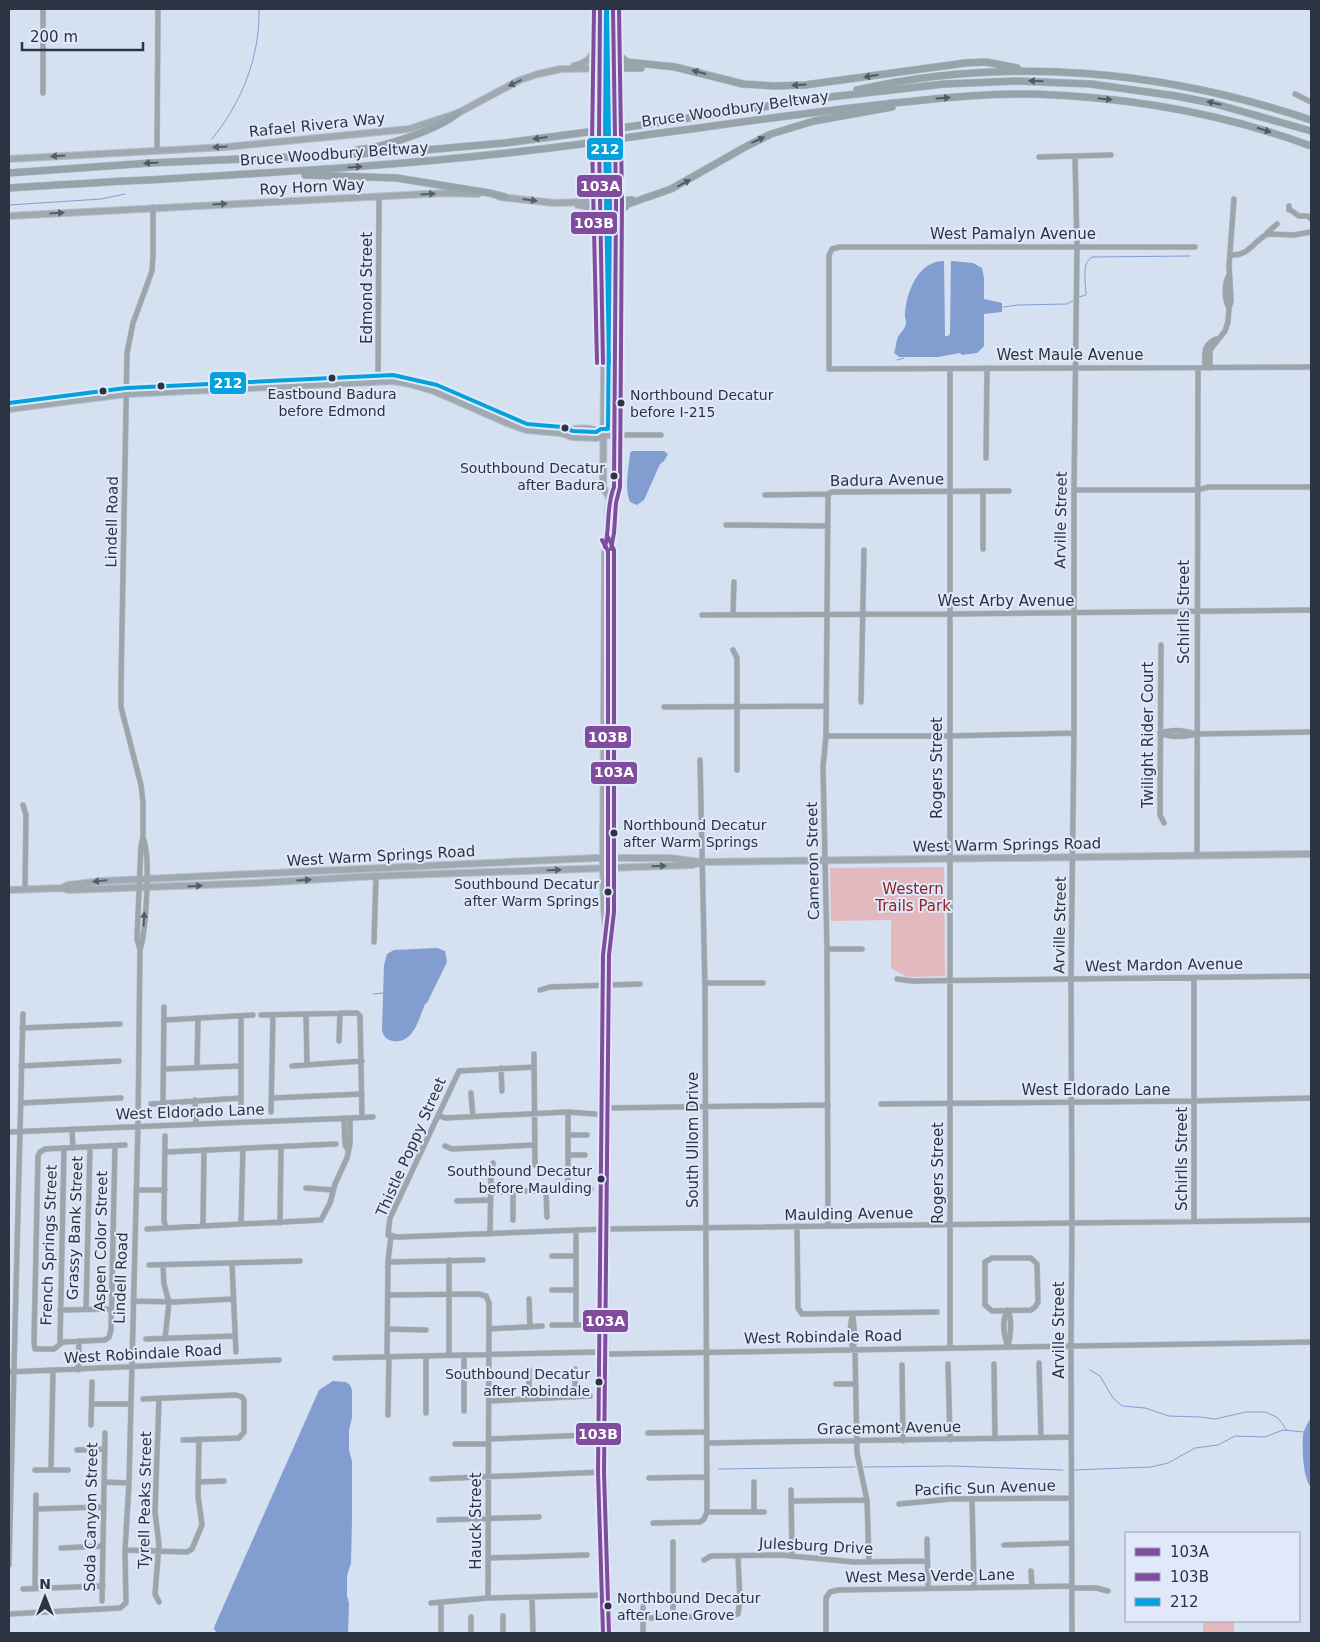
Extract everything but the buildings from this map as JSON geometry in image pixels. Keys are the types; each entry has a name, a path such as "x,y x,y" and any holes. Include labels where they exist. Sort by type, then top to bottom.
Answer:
{"highway":[{"path":"614,42 624,61 691,70 735,82 755,85 794,86 899,71 986,62 1039,72"},
{"path":"615,68 662,66"},
{"path":"886,87 992,72 1081,73 1142,79 1234,97 1311,120"},
{"name":"Bruce Woodbury Beltway","path":"9,173 150,163 402,152 588,132 830,97 886,87 988,82 1050,82 1134,89 1212,103 1311,131"},
{"name":"Bruce Woodbury Beltway","path":"9,188 466,159 833,110 876,108 922,100 965,96 1032,94 1118,100 1176,109 1233,121 1311,146"},
{"path":"616,201 658,194 687,181 738,150 771,134 798,125 876,108"},
{"path":"322,156 364,149 422,132 442,124 458,113"},
{"path":"9,168 47,167 64,170"},
{"path":"254,173 398,178 489,192 505,197"},
{"path":"616,224 625,206 643,198"}],"main road":[{"path":"600,9 598,68 603,356 603,488 609,497"},
{"path":"609,954 604,907 605,550 608,537 609,497 614,487 616,201 613,9"},
{"path":"561,69 584,64 589,60 594,54 599,35"},
{"name":"Rafael Rivera Way","path":"9,158 254,144 409,129 458,113 520,80 538,74 561,69 615,68"},
{"name":"Roy Horn Way","path":"9,216 466,193 554,203 616,201"},
{"path":"554,203 584,206 590,209 595,218 600,240"},
{"path":"9,409 126,394 378,381 410,384 425,388 526,430 561,433 572,437 598,438 603,435 614,435"},
{"path":"608,537 614,550 614,912 609,954 605,1229 604,1472 609,1633"},
{"name":"West Warm Springs Road","path":"62,888 77,884 143,879 604,858 669,858 702,862 1311,854"},
{"name":"West Warm Springs Road","path":"9,890 142,888 376,876 692,865 702,862"}],"street":[{"path":"43,9 43,93"},
{"path":"157,150 158,9"},
{"path":"1296,94 1311,102"},
{"path":"1039,157 1111,155"},
{"name":"Arville Street","path":"1072,1633 1070,1345 1072,1224 1073,613 1077,246 1075,156"},
{"name":"Edmond Street","path":"378,381 379,196"},
{"path":"1207,368 1210,350 1228,324 1229,308 1226,301 1226,282 1229,275 1234,199"},
{"path":"1289,206 1289,210 1292,210 1299,216 1308,216 1311,219"},
{"name":"Lindell Road","path":"9,1614 120,1608 126,1603 125,1550 130,1483 130,1404 138,1126 140,950 137,939 146,845 143,838 141,785 121,707 126,394 127,353 134,323 152,271 153,208"},
{"path":"1230,255 1246,252 1277,224"},
{"path":"1267,234 1311,232"},
{"name":"West Pamalyn Avenue","path":"829,369 829,255 832,249 840,247 1195,246"},
{"name":"West Maule Avenue","path":"829,369 1311,367"},
{"path":"986,458 987,368"},
{"name":"Schirlls Street","path":"1197,855 1198,368"},
{"name":"Rogers Street","path":"950,369 950,1348"},
{"path":"614,435 661,435"},
{"path":"1074,490 1197,490 1209,486 1311,487"},
{"path":"983,549 984,491"},
{"name":"Badura Avenue","path":"765,495 828,494 832,492 1009,491"},
{"name":"Cameron Street","path":"828,494 826,736 823,767 827,949 828,1226"},
{"path":"726,525 828,526"},
{"path":"860,702 864,550"},
{"path":"733,614 734,582"},
{"name":"West Arby Avenue","path":"702,615 1311,610"},
{"name":"Twilight Rider Court","path":"1161,645 1160,815 1164,824"},
{"path":"733,650 737,658 738,770"},
{"path":"664,708 826,706"},
{"path":"1160,733 1167,731 1186,731 1196,734 1311,732"},
{"path":"826,736 1074,733"},
{"name":"South Ullom Drive","path":"653,1523 700,1522 704,1519 707,1512 705,983 700,760"},
{"path":"23,805 26,815 25,889"},
{"path":"374,942 376,876"},
{"path":"827,949 862,949"},
{"name":"West Mardon Avenue","path":"897,979 950,981 1311,976"},
{"name":"Schirlls Street","path":"1194,978 1194,1221"},
{"path":"705,983 763,983"},
{"path":"540,990 550,987 640,984"},
{"path":"163,1102 164,1007"},
{"path":"339,1041 340,1013"},
{"path":"261,1015 357,1013 360,1016 362,1117"},
{"path":"9,1565 11,1372 23,1014"},
{"path":"164,1020 253,1015"},
{"path":"271,1112 273,1015"},
{"path":"306,1015 307,1064"},
{"path":"241,1016 241,1110"},
{"path":"197,1068 198,1018"},
{"path":"22,1028 120,1024"},
{"path":"534,1054 535,1165"},
{"path":"21,1066 119,1061"},
{"path":"292,1066 362,1061"},
{"path":"164,1069 241,1066"},
{"path":"502,1091 500,1068 534,1067"},
{"name":"Thistle Poppy Street","path":"388,1415 388,1262 390,1218 459,1071 500,1068"},
{"path":"471,1093 473,1117"},
{"path":"272,1098 362,1094"},
{"path":"21,1103 121,1098"},
{"path":"151,1104 241,1098"},
{"name":"West Eldorado Lane","path":"881,1104 1311,1098"},
{"path":"195,1100 196,1124"},
{"path":"608,1108 828,1105"},
{"path":"568,1112 568,1190"},
{"path":"438,1115 445,1118 568,1112 608,1115"},
{"name":"West Eldorado Lane","path":"9,1132 373,1117"},
{"path":"147,1229 322,1220 347,1158 350,1144 347,1118"},
{"name":"French Springs Street","path":"72,1129 74,1148"},
{"path":"568,1135 587,1134"},
{"path":"165,1136 164,1221 166,1227"},
{"path":"166,1152 336,1144"},
{"path":"78,1370 79,1341 60,1343 54,1349 36,1349 34,1342 38,1156 45,1149 125,1145"},
{"name":"Aspen Color Street","path":"79,1341 105,1340 109,1337 115,1146"},
{"path":"445,1146 452,1149 535,1146"},
{"name":"Grassy Bank Street","path":"86,1309 90,1147"},
{"path":"280,1222 281,1147"},
{"name":"French Springs Street","path":"60,1343 64,1148"},
{"path":"241,1224 243,1148"},
{"path":"203,1225 204,1150"},
{"path":"568,1155 585,1155"},
{"path":"490,1234 491,1175 494,1164"},
{"path":"306,1188 333,1190"},
{"path":"491,1192 591,1189"},
{"path":"136,1190 165,1190"},
{"path":"546,1191 546,1217"},
{"path":"513,1192 513,1220"},
{"path":"457,1201 491,1200"},
{"name":"Maulding Avenue","path":"390,1235 398,1237 605,1229 1311,1220"},
{"path":"797,1226 798,1308 802,1314 937,1312"},
{"path":"576,1230 576,1325"},
{"path":"552,1256 576,1256"},
{"path":"1008,1310 992,1310 985,1305 985,1262 992,1258 1031,1258 1037,1264 1038,1302 1030,1310 1008,1310 1004,1314 1005,1338 1008,1346"},
{"path":"449,1260 449,1355"},
{"path":"388,1262 483,1260"},
{"path":"149,1265 300,1261"},
{"path":"232,1263 236,1352"},
{"path":"163,1265 164,1284 169,1302 165,1339"},
{"path":"552,1290 576,1290"},
{"path":"388,1295 449,1294"},
{"name":"Hauck Street","path":"449,1294 478,1294 486,1296 489,1303 488,1598"},
{"path":"529,1299 530,1327"},
{"path":"133,1301 233,1300"},
{"path":"60,1310 111,1308"},
{"path":"853,1314 855,1326 856,1442 867,1500 869,1562"},
{"path":"552,1325 591,1325"},
{"path":"489,1329 542,1326"},
{"path":"388,1329 426,1330"},
{"path":"146,1339 235,1336"},
{"name":"West Robindale Road","path":"335,1358 1311,1342"},
{"path":"464,1355 464,1411"},
{"path":"426,1356 426,1413"},
{"name":"West Robindale Road","path":"11,1372 279,1360"},
{"path":"1039,1362 1041,1438"},
{"path":"948,1364 950,1440"},
{"path":"994,1364 995,1439"},
{"path":"902,1365 903,1441"},
{"path":"574,1397 575,1369"},
{"path":"529,1370 529,1399"},
{"path":"51,1470 53,1371"},
{"path":"92,1382 92,1425"},
{"path":"836,1384 856,1384"},
{"path":"143,1399 236,1395 242,1397 244,1400 244,1432 242,1436 239,1438 183,1440"},
{"path":"490,1400 590,1396"},
{"name":"Tyrell Peaks Street","path":"159,1399 155,1512 159,1551 156,1594 159,1602"},
{"path":"92,1404 130,1404"},
{"path":"648,1433 707,1432"},
{"name":"Soda Canyon Street","path":"102,1601 105,1433"},
{"path":"455,1444 589,1435"},
{"name":"Gracemont Avenue","path":"708,1443 1071,1437"},
{"path":"125,1550 190,1551 202,1525 198,1502 199,1439"},
{"path":"77,1450 105,1449"},
{"path":"35,1470 68,1470"},
{"path":"432,1479 604,1472"},
{"path":"649,1478 707,1477"},
{"path":"198,1482 224,1481"},
{"path":"104,1482 130,1483"},
{"path":"754,1482 754,1511"},
{"path":"790,1490 792,1556"},
{"path":"34,1589 36,1495"},
{"name":"Pacific Sun Avenue","path":"899,1504 972,1499 1071,1498"},
{"path":"972,1499 974,1588"},
{"path":"791,1501 867,1500"},
{"path":"36,1509 104,1507"},
{"path":"707,1512 764,1512"},
{"path":"439,1520 539,1516"},
{"path":"927,1538 928,1588"},
{"path":"672,1542 673,1617"},
{"path":"1004,1545 1072,1543"},
{"path":"61,1548 103,1546"},
{"path":"488,1558 588,1555"},
{"name":"Julesburg Drive","path":"704,1560 711,1556 792,1556 869,1562 927,1561"},
{"path":"643,1618 732,1616 738,1614 740,1601 738,1556"},
{"name":"West Mesa Verde Lane","path":"1031,1571 1032,1587"},
{"path":"23,1589 102,1586"},
{"name":"West Mesa Verde Lane","path":"826,1633 826,1598 830,1592 838,1590 1072,1587 1096,1588 1108,1591"},
{"path":"431,1603 488,1598 608,1594"},
{"path":"532,1597 533,1633"},
{"path":"441,1602 442,1633"},
{"path":"643,1607 643,1633"},
{"path":"503,1616 504,1633"},
{"path":"471,1617 471,1633"}],"green space":[{"name":"Western Trails Park","path":"944,867 945,976 907,977 891,968 891,920 831,921 830,868"},
{"path":"1203,1622 1234,1622 1234,1633 1203,1633"}],"water":[{"path":"944,261 945,336 950,334 951,261 973,263 982,268 984,299 1002,303 1002,312 984,314 984,346 977,353 962,355 960,353 938,357 899,357 894,353 898,337 905,328 906,304 911,287 927,266 935,262"},
{"path":"632,451 664,451 668,454 660,464 644,500 637,505 630,502 627,490 630,453"},
{"path":"437,948 445,951 447,962 425,1004 415,1029 400,1041 389,1040 382,1031 384,965 387,954 394,950"},
{"path":"333,1381 346,1382 352,1390 352,1418 349,1430 349,1450 352,1461 352,1519 351,1563 347,1576 349,1603 348,1633 217,1633 214,1629 215,1625 319,1390"},
{"path":"1311,1417 1311,1487 1306,1477 1303,1447 1304,1433"}],"waterway":[{"path":"212,139 232,110 247,78 256,44 259,9"},
{"path":"9,205 101,199 125,194"},
{"path":"1079,297 1086,295 1085,269 1086,264 1092,257 1190,256"},
{"path":"1003,307 1067,304 1074,300"},
{"path":"897,360 904,358"},
{"path":"373,994 383,993"},
{"path":"1090,1370 1100,1376 1113,1398 1122,1406 1145,1408 1169,1416 1215,1419 1246,1412 1266,1412 1278,1418 1287,1430"},
{"path":"1074,1470 1151,1467 1168,1463 1195,1448 1218,1445 1235,1436 1265,1437 1283,1430 1304,1432"},
{"path":"864,1467 952,1466 1063,1470"},
{"path":"719,1469 855,1467"}],"transit line":[{"name":"103B","path":"594,9 592,142 597,363"},
{"name":"103A","path":"600,9 599,142 603,363"},
{"name":"212","path":"606,9 605,142 609,364"},
{"name":"212","path":"9,403 126,388 393,375 437,385 527,424 562,427 573,431 596,432 601,429 608,429 610,201 607,9"},
{"name":"103A","path":"605,547 610,502 614,487 616,201 613,9"},
{"name":"103B","path":"611,549 616,503 620,487 622,201 619,9"},
{"name":"103A","path":"608,537 614,550 614,912 609,955 604,1472 609,1633"},
{"name":"103B","path":"602,540 608,551 608,912 603,955 598,1472 603,1633"}],"place":[{"name":"Eastbound Badura before Edmond","path":"332,378"},
{"name":"Northbound Decatur before I-215","path":"621,403"},
{"name":"Southbound Decatur after Badura","path":"614,476"},
{"name":"Northbound Decatur after Warm Springs","path":"614,833"},
{"name":"Southbound Decatur after Warm Springs","path":"608,892"},
{"name":"Southbound Decatur before Maulding","path":"601,1179"},
{"name":"Southbound Decatur after Robindale","path":"599,1382"},
{"name":"Northbound Decatur after Lone Grove","path":"608,1606"}]}
